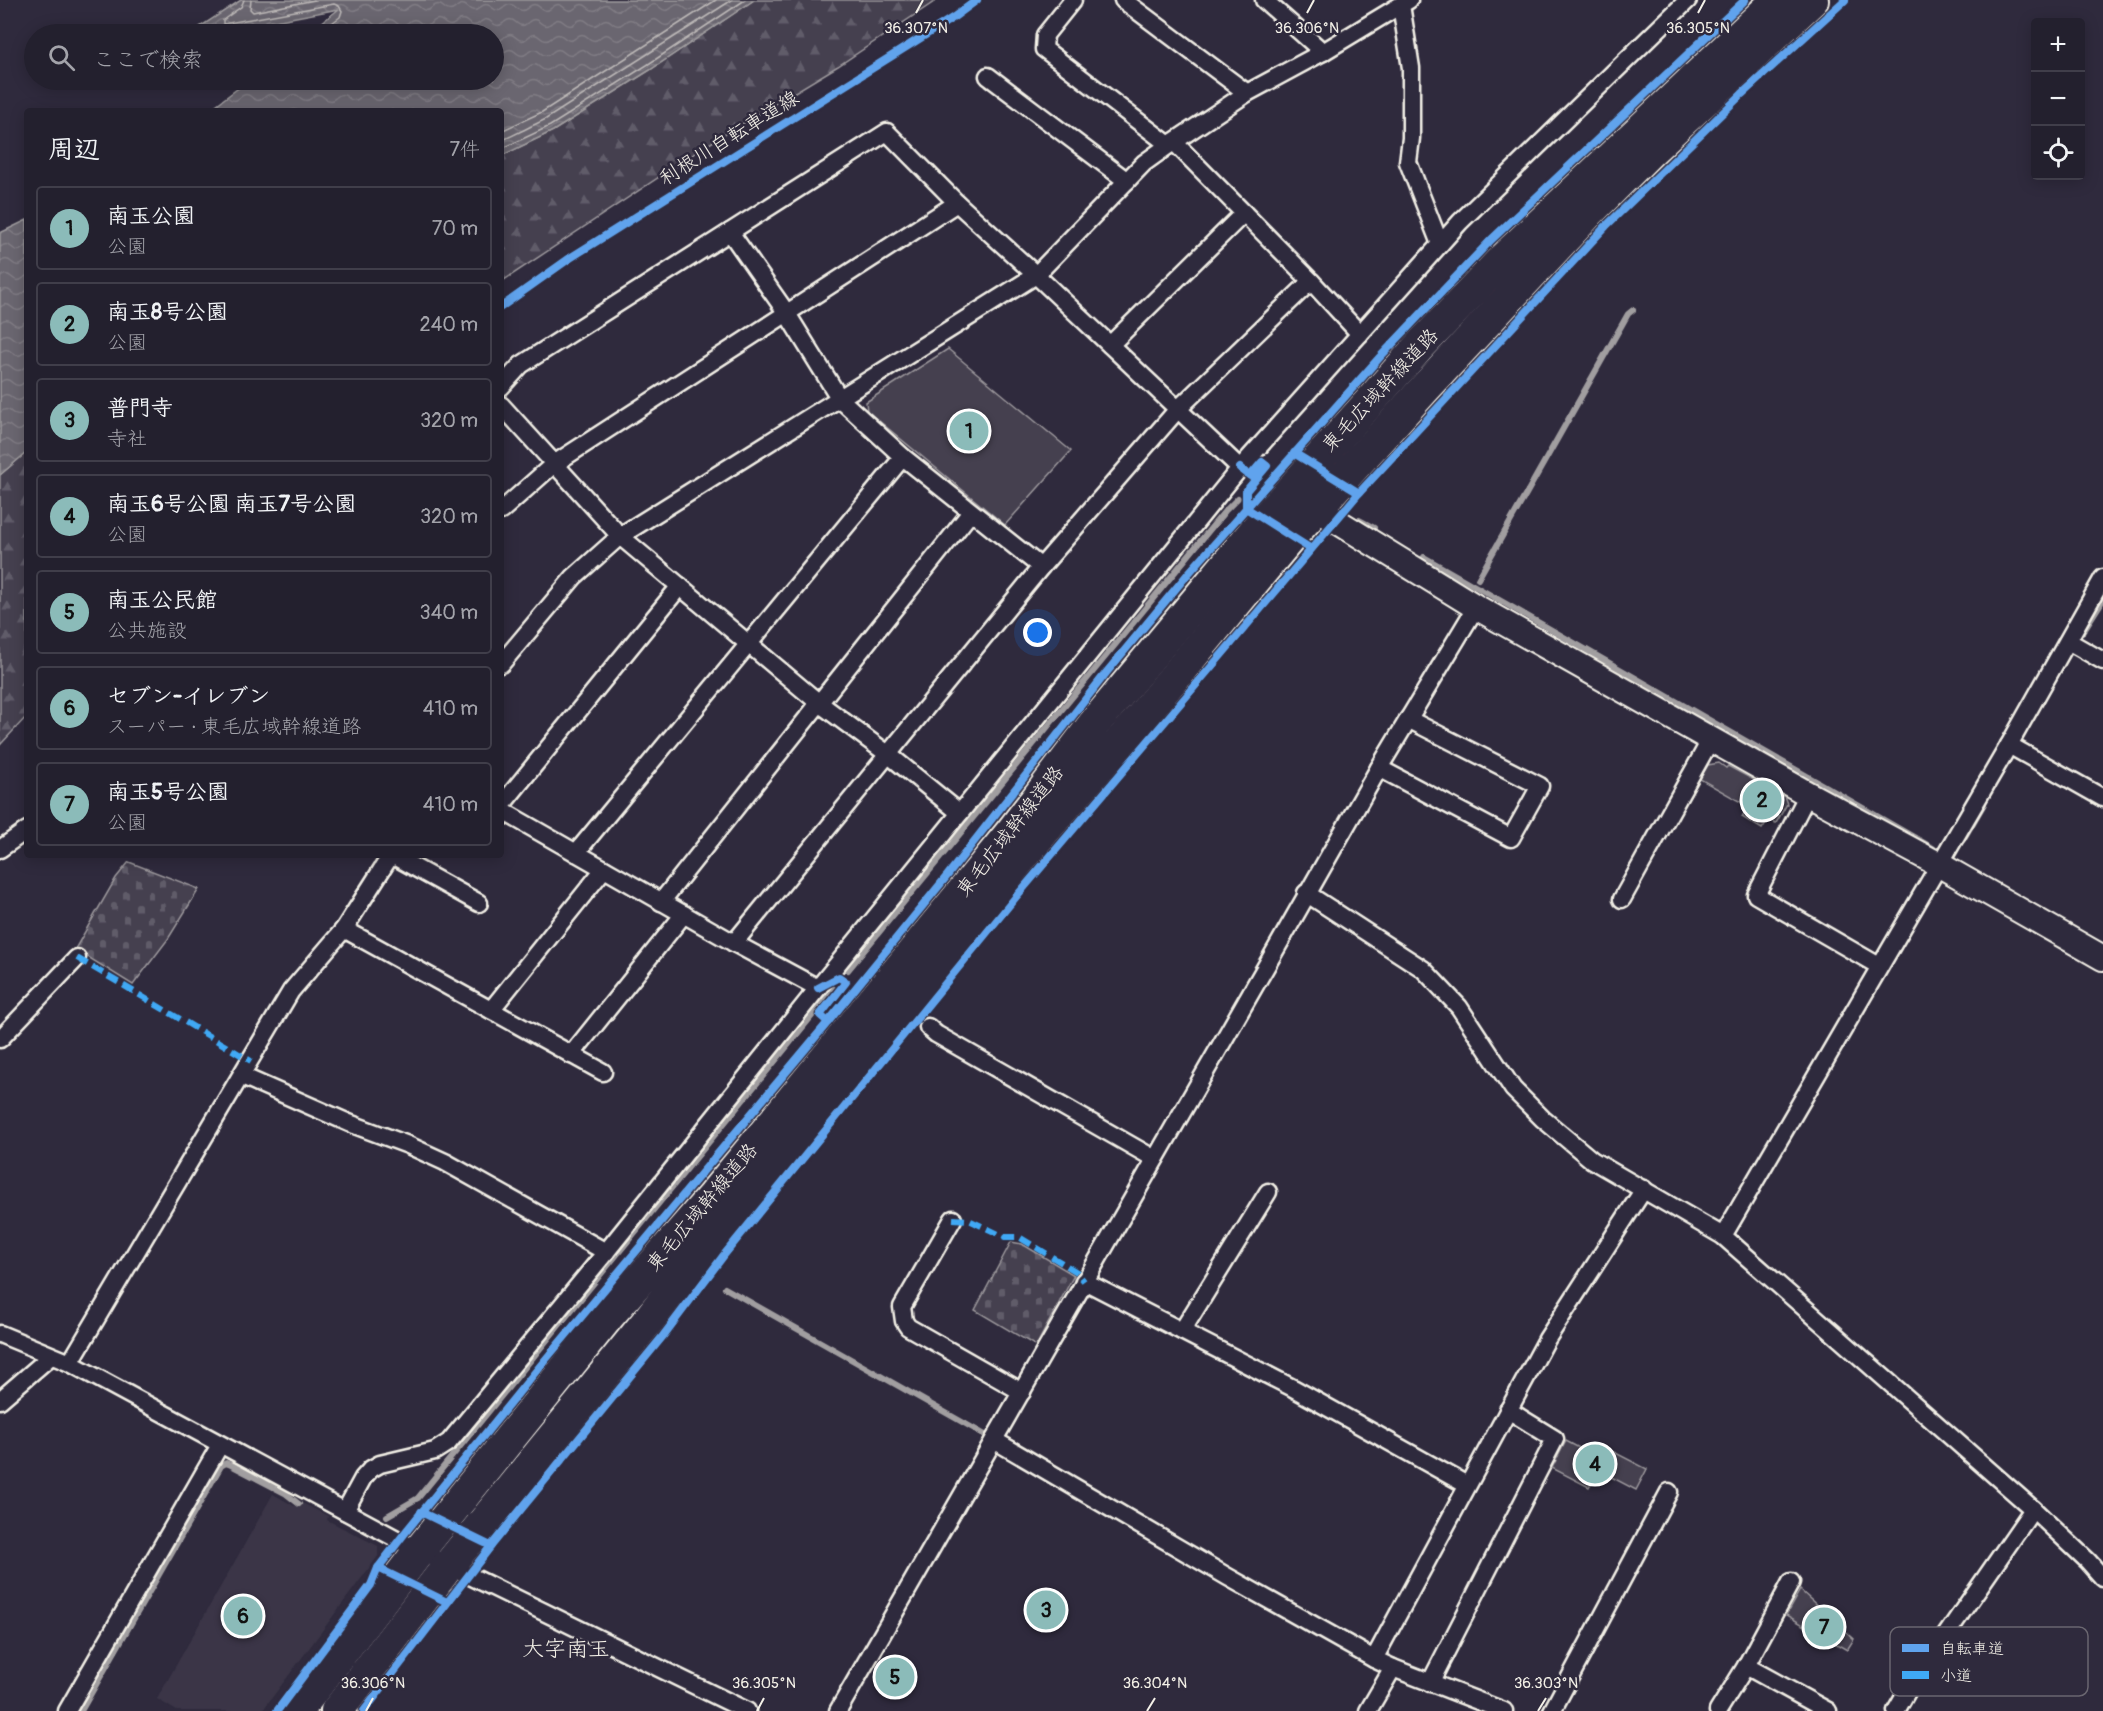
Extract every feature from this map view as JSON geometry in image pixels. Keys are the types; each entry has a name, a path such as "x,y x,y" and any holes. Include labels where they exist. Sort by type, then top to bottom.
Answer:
{"highway":[{"name":"東毛広域幹線道路","path":"297,1711 418,1551 609,1315 713,1196 1011,833 1102,715 1289,491 1418,348 1502,260 1778,0"},
{"name":"東毛広域幹線道路","path":"337,1711 448,1566 647,1322 720,1227 1030,847 1290,537 1588,213 1651,150 1812,0"}],"street":[{"path":"1072,0 1045,35 1044,49 1171,143 1244,213 1360,334"},
{"path":"1124,0 1248,93"},
{"path":"1264,0 1323,52"},
{"path":"345,1510 370,1470 380,1464 435,1451 449,1442 606,1252 1240,468 1440,244 1688,0"},
{"path":"504,660 574,577 620,536 1036,275 1144,163 1171,143 1248,93 1323,52 1405,2 1411,68 1411,138 1408,162 1440,244"},
{"path":"988,76 1127,180"},
{"path":"504,384 521,365 887,132 957,203 1240,468"},
{"path":"504,508 554,464 957,203"},
{"path":"1110,345 1244,213"},
{"path":"730,232 786,312 840,399 903,457 1041,567"},
{"path":"734,944 1041,567 1178,409 1311,281"},
{"path":"504,408 620,536 819,703 889,755 960,813"},
{"path":"576,853 903,457"},
{"path":"1289,491 1476,607 1808,794 2100,950"},
{"path":"661,902 971,512"},
{"path":"1723,1236 2009,745 2103,578"},
{"path":"504,804 680,586"},
{"path":"838,1711 1306,893 1476,607"},
{"path":"2068,641 2103,661"},
{"path":"1379,768 1511,838 1540,786 1408,719"},
{"path":"1622,899 1711,739"},
{"path":"2009,745 2103,798"},
{"path":"1808,794 1756,895 1879,966"},
{"path":"504,810 734,944 818,988"},
{"path":"0,849 24,832"},
{"path":"70,1363 291,992 344,929 389,858"},
{"path":"396,858 479,903"},
{"path":"491,1010 604,869"},
{"path":"1306,893 1423,969 1459,1007 1513,1089 1543,1119 1592,1160 1723,1236 2033,1509 2103,1578"},
{"path":"571,1054 684,914"},
{"path":"344,929 603,1072"},
{"path":"0,1040 78,958"},
{"path":"928,1027 936,1034 1155,1159"},
{"path":"242,1076 349,1123 408,1144 445,1161 606,1252"},
{"path":"1374,1659 1547,1339 1644,1189"},
{"path":"1182,1331 1268,1192"},
{"path":"953,1219 902,1307 904,1321 908,1327 1022,1392"},
{"path":"1084,1281 1293,1388 1467,1485"},
{"path":"0,1334 70,1363 418,1551 747,1711"},
{"path":"0,1400 51,1356"},
{"path":"1430,1683 1555,1439 1508,1410"},
{"path":"994,1440 1228,1577 1374,1659 1504,1711"},
{"path":"67,1711 220,1445"},
{"path":"1552,1711 1669,1492"},
{"path":"1952,1627 2033,1509"},
{"path":"1718,1711 1746,1666 1791,1582"},
{"path":"1746,1666 1827,1711"},
{"path":"1368,1711 1393,1668"},
{"path":"1896,1711 1905,1696"}],"shaded area":[{"path":"273,1494 294,1506 298,1506 300,1502 328,1516 327,1520 378,1546 378,1556 262,1711 177,1711 157,1699"}],"green space":[{"path":"754,0 937,0 838,66 709,144 504,280 504,155 553,131 650,70"},
{"path":"948,349 1071,451 1005,525 867,411 866,402"},
{"path":"24,455 24,719 0,745 0,475"},
{"path":"1719,763 1784,796 1787,804 1776,823 1768,820 1762,829 1742,817 1748,806 1700,779 1708,765"},
{"path":"129,862 199,889 168,939 133,985 75,949 116,878"},
{"path":"1011,1242 1022,1244 1074,1275 1036,1346 975,1310"},
{"path":"1566,1441 1602,1460 1608,1449 1647,1469 1636,1490 1598,1470 1589,1487 1552,1468"},
{"path":"1800,1590 1854,1639 1847,1650 1786,1615"}],"water":[{"path":"241,0 754,0 650,70 553,131 504,155 504,108 212,108 236,90 504,90 504,24 320,24 339,9 259,24 204,24"},
{"path":"24,221 24,455 0,475 0,233"}],"waterway":[{"path":"1478,579 1628,314 1633,310"},
{"path":"848,970 1238,498"},
{"path":"1359,520 1374,528"},
{"path":"1424,557 1933,848"},
{"path":"2082,633 2103,600"},
{"path":"1963,840 1984,804"},
{"path":"387,1516 418,1498 834,989"},
{"path":"725,1288 987,1436"},
{"path":"81,1711 221,1466 226,1463 231,1465 285,1493 299,1504"}],"marked path":[{"path":"77,958 251,1061"},
{"path":"953,1219 969,1220 1005,1237 1019,1237 1077,1272 1084,1281"}],"cycle path":[{"name":"利根川自転車道線","path":"504,305 570,258 954,17 977,0"},
{"path":"277,1711 371,1585 378,1568 408,1529 541,1365 828,1022 1187,575 1380,357 1491,240 1745,0"},
{"path":"364,1711 491,1546 663,1336 724,1255 1015,898 1359,493 1606,226 1742,94 1845,0"},
{"path":"1294,453 1359,493"},
{"path":"1240,468 1250,476 1262,462 1267,466 1246,491 1246,508 1311,549"},
{"path":"818,988 839,977 846,982 820,1015 828,1022"},
{"path":"421,1512 491,1546"},
{"path":"378,1568 447,1602"}],"place":[{"name":"南玉公園","path":"969,431"},
{"name":"南玉8号公園","path":"1762,800"},
{"name":"南玉6号公園 南玉7号公園","path":"1595,1464"},
{"name":"普門寺","path":"1046,1610"},
{"name":"セブン-イレブン","path":"243,1616"},
{"name":"南玉5号公園","path":"1824,1627"},
{"name":"南玉公民館","path":"895,1677"}],"district":[{"name":"大字南玉","path":"566,1649"}]}
